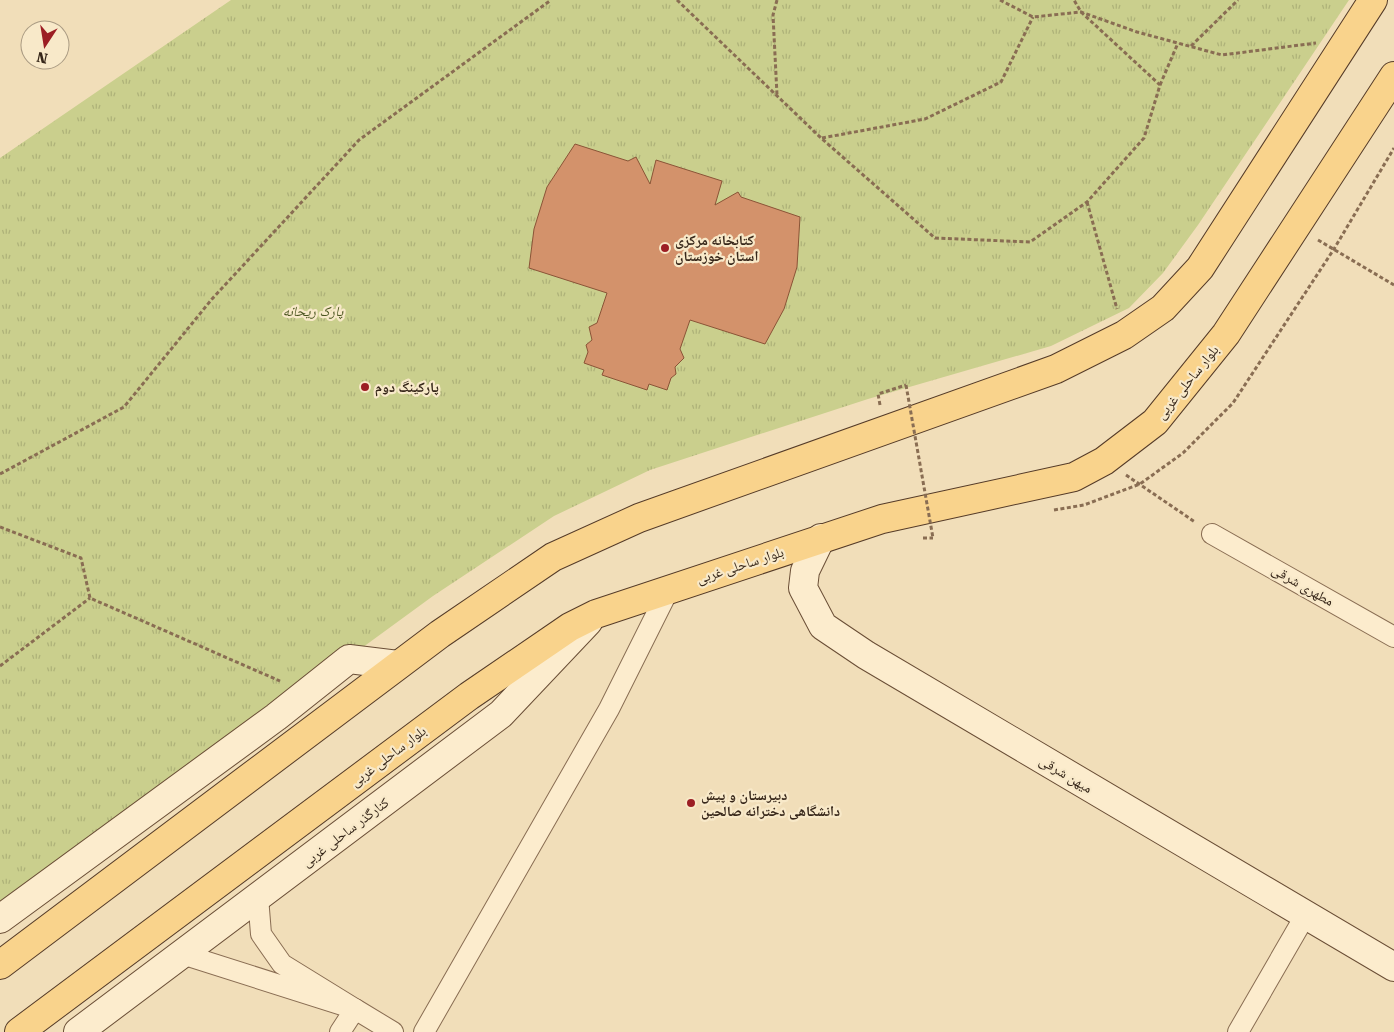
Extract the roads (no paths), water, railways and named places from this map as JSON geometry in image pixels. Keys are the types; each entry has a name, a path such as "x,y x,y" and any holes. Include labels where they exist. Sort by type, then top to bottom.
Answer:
{"main road":[{"path":"0,965 440,634 553,557 639,518 1056,369 1124,335 1163,308 1200,268 1373,0"},
{"name":"بلوار ساحلی غربی","path":"19,1032 469,696 570,627 596,614 882,519 1074,477 1104,461 1155,422 1226,334 1394,76"}],"street":[{"name":"مطهری شرقی","path":"1212,534 1394,637"},
{"name":"میهن شرقی","path":"821,538 805,571 803,588 823,626 866,655 1394,967"},
{"path":"424,1032 609,709 669,589"},
{"name":"کنارگذر ساحلی غربی","path":"78,1032 501,714 596,614"},
{"path":"0,919 276,717 349,659 398,665"},
{"path":"258,897 261,934 282,964 393,1032"},
{"path":"1238,1032 1305,916"},
{"path":"182,954 355,1008"},
{"path":"340,1032 355,1008"}],"place":[{"name":"کتابخانه مرکزی استان خوزستان","path":"665,248"},
{"name":"پارکینگ دوم","path":"365,387"},
{"name":"دبیرستان و پیش دانشگاهی دخترانه صالحین","path":"691,803"}],"park label":[{"name":"پارک ریحانه","path":"313,311"}]}
